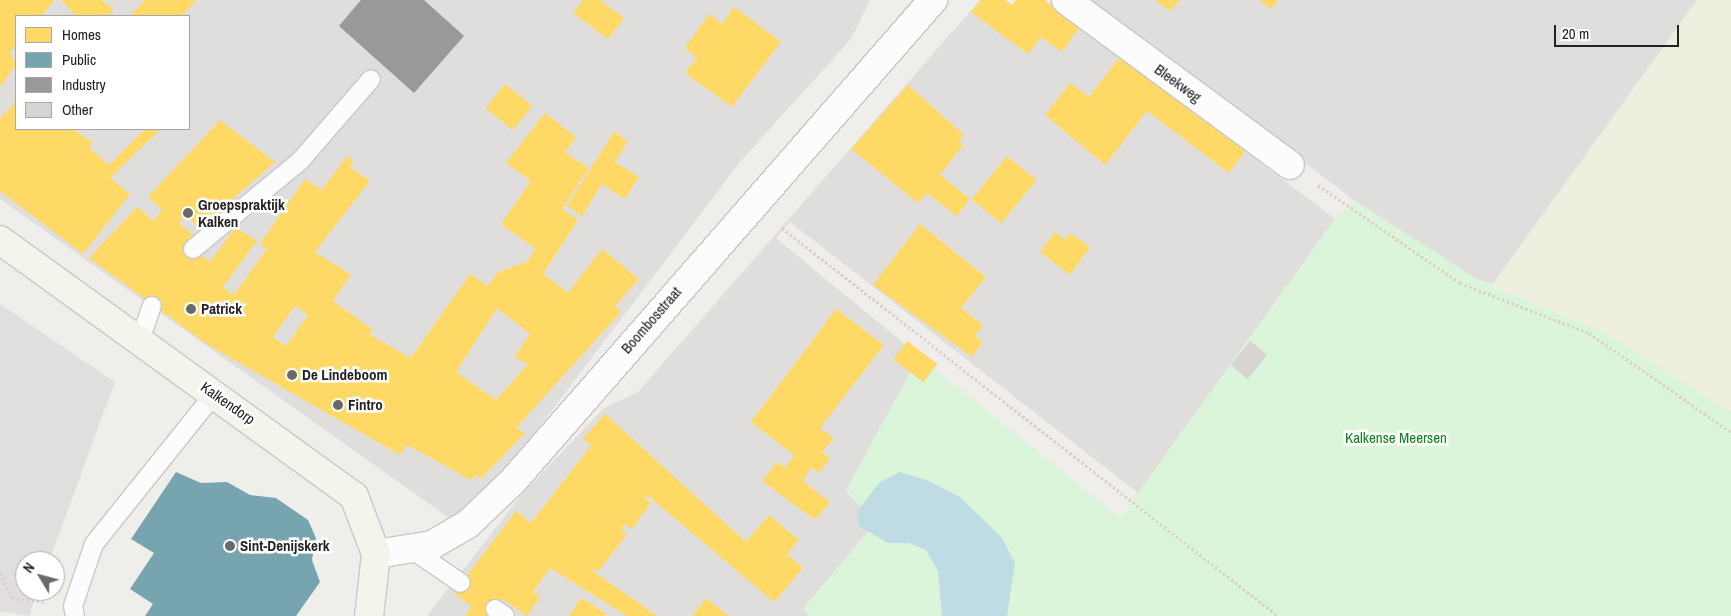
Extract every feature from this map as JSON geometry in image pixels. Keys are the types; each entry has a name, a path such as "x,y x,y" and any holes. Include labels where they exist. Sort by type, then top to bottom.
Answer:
{"main road":[{"name":"Kalkendorp","path":"0,240 354,496 376,554 369,616"}],"street":[{"name":"Boombosstraat","path":"896,40 911,0"},
{"name":"Boombosstraat","path":"376,554 432,545 468,524 513,481 896,40 933,0"},
{"name":"Bleekweg","path":"1066,0 1290,165"}],"lane":[{"path":"193,249 300,161 371,79"},
{"path":"140,340 152,306"},
{"path":"74,611 94,544 215,394"},
{"path":"411,549 461,583"}],"path":[{"path":"1290,165 1460,283 1590,333 1731,432"},
{"path":"752,205 1278,616"},
{"path":"0,574 12,598 74,611"}],"shaded area":[{"path":"0,0 870,0 851,39 740,162 493,488 449,518 0,199"},
{"path":"980,0 1005,0 1012,5 1016,0 1045,0 1335,219 1138,493 790,222 776,238 919,356 846,491 876,522 803,609 809,616 427,616 523,493 603,409 638,392"},
{"path":"1091,0 1697,0 1493,284 1476,279 1355,201"},
{"path":"0,304 115,382 53,551 15,551 15,601 34,601 29,616 0,611"}],"green space":[{"path":"1697,0 1731,0 1731,412 1607,334 1493,284"},
{"name":"Kalkense Meersen","path":"1355,201 1476,279 1607,334 1731,412 1731,616 809,616 803,610 876,522 846,491 919,356 1120,518 1335,219"}],"water":[{"path":"899,472 927,480 960,497 1002,538 1015,563 1007,616 942,616 938,571 926,550 909,543 888,543 859,526 857,512 879,483"}],"building: Homes":[{"path":"0,0 55,0 42,15 15,15 15,46 10,52 15,66 0,87"},
{"path":"61,0 102,0 114,10 108,15 75,15"},
{"path":"145,0 196,0 183,15 131,15"},
{"path":"583,0 600,0 624,18 608,39 573,13"},
{"path":"981,0 1005,0 1012,5 1016,0 1045,0 1080,27 1062,52 1041,37 1028,54 971,12"},
{"path":"1155,0 1180,0 1170,11"},
{"path":"1259,0 1278,0 1271,9"},
{"path":"734,7 781,42 732,107 685,73 697,58 685,48 709,14 722,24"},
{"path":"1119,58 1245,151 1229,173 1147,111 1105,165 1045,115 1070,83 1089,97"},
{"path":"505,84 532,106 513,130 485,108"},
{"path":"908,85 964,135 959,141 963,145 940,175 970,199 957,216 927,193 918,203 851,149"},
{"path":"15,102 15,130 74,130 93,143 89,147 109,165 144,130 160,130 110,178 130,194 83,254 0,191 0,119"},
{"path":"545,113 576,137 565,153 589,168 562,209 578,220 543,274 568,293 602,249 639,279 615,306 621,312 516,428 525,433 481,479 475,475 471,480 407,445 400,455 208,345 89,258 137,207 154,221 162,209 148,197 220,120 275,162 218,212 204,233 186,215 179,223 198,240 192,249 210,262 236,227 257,241 223,287 234,295 267,249 260,244 305,179 322,190 347,156 354,161 350,167 370,181 315,252 351,275 333,301 373,330 370,335 411,358 470,274 488,286 498,272 527,262 536,249 501,224 531,181 506,163","holes":["295,306 308,315 286,346 273,337","497,308 530,334 514,357 528,364 496,400 456,372"]},
{"path":"614,132 628,141 615,162 639,177 625,199 602,184 582,216 567,206"},
{"path":"1007,156 1037,180 1001,223 972,200"},
{"path":"920,224 986,277 961,308 983,325 975,336 983,342 972,357 873,285"},
{"path":"1055,232 1065,240 1070,233 1090,247 1070,275 1040,252"},
{"path":"836,309 884,345 820,428 834,438 822,452 830,458 819,473 811,467 803,481 830,502 815,520 762,481 777,462 785,468 794,455 751,422"},
{"path":"907,341 937,364 924,382 893,359"},
{"path":"605,414 746,542 769,515 799,540 787,554 803,568 774,602 647,495 645,499 651,503 632,529 625,524 621,529 627,534 599,571 590,569 657,616 627,616 550,568 533,592 540,597 527,616 502,599 489,616 465,616 472,607 454,593 516,511 531,523 591,446 583,439"},
{"path":"581,598 607,614 605,616 569,616"},
{"path":"706,598 729,616 692,616"}],"building: Public":[{"name":"Sint-Denijskerk","path":"176,472 201,483 227,482 250,495 276,498 308,520 316,538 312,560 320,582 296,616 145,616 153,604 130,589 154,553 131,539"}],"building: Industry":[{"path":"361,0 424,0 464,36 414,93 339,26"}],"building: Other":[{"path":"1250,341 1267,355 1248,379 1230,365"}],"place":[{"name":"Groepspraktijk Kalken","path":"188,213"},
{"name":"Patrick","path":"191,309"},
{"name":"De Lindeboom","path":"292,375"},
{"name":"Fintro","path":"338,405"},
{"name":"Sint-Denijskerk","path":"230,546"}]}
